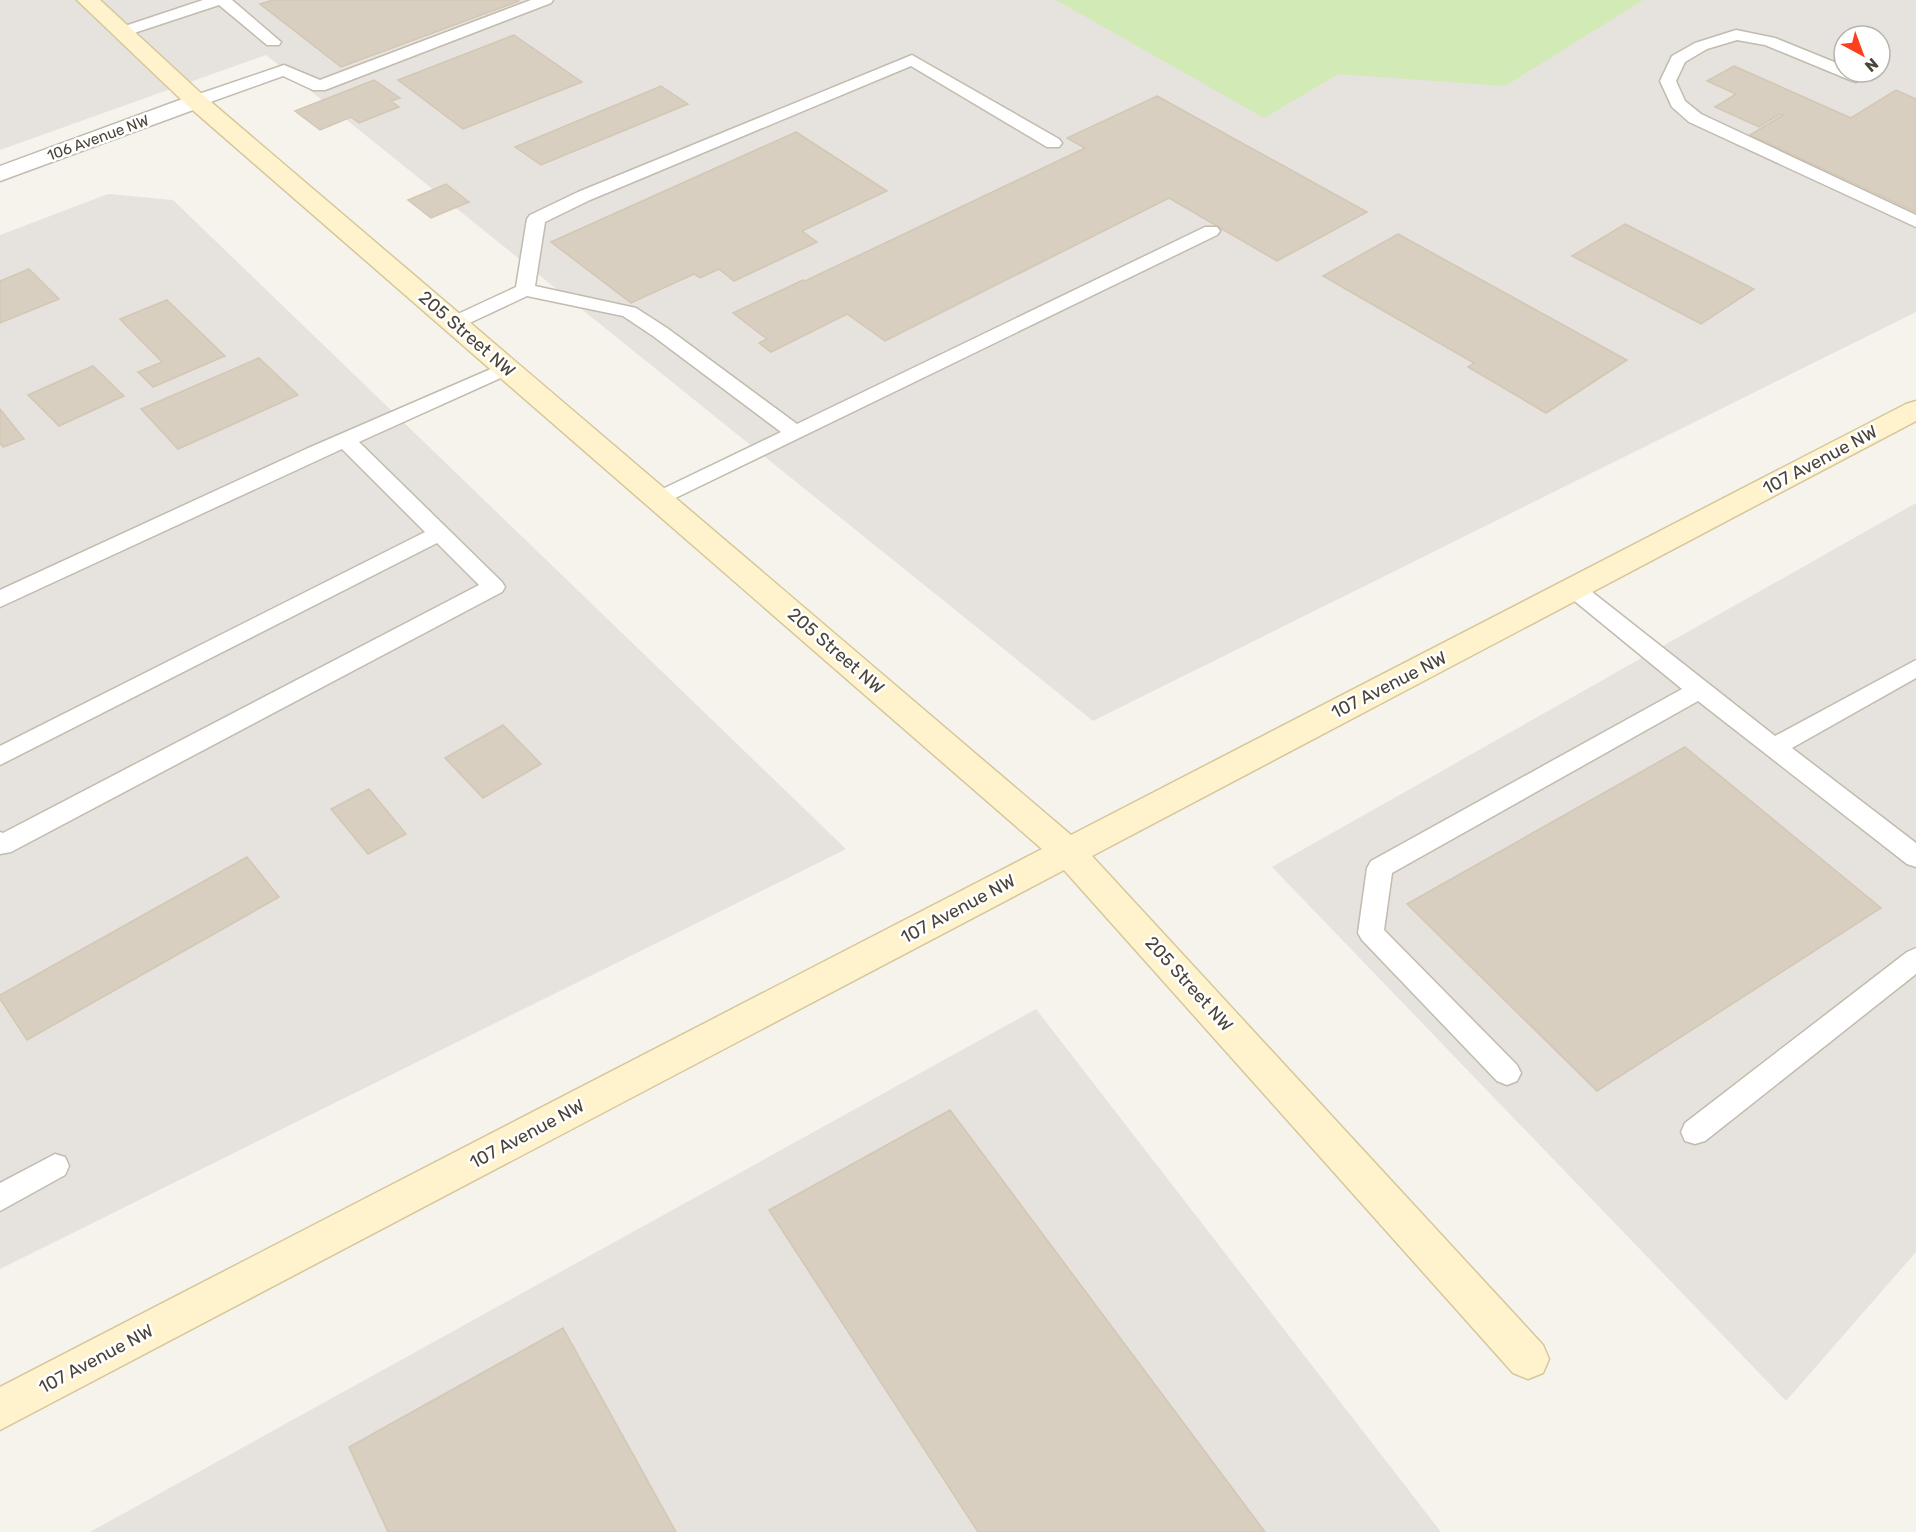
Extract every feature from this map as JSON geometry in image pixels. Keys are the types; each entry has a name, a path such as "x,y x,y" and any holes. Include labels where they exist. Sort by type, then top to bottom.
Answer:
{"street":[{"name":"205 Street NW","path":"88,0 196,101 1068,852 1528,1359"},
{"name":"106 Avenue NW","path":"0,174 196,101"},
{"name":"107 Avenue NW","path":"0,1409 1916,410"}],"lane":[{"path":"122,32 218,0"},
{"path":"223,0 273,42"},
{"path":"196,101 284,70 320,86 545,0"},
{"path":"1832,67 1769,42 1736,35 1701,46 1678,59 1668,81 1678,103 1695,118 1916,222"},
{"path":"525,290 536,219 584,196 912,60 1053,142"},
{"path":"659,500 1211,231"},
{"path":"454,322 525,290 629,312 660,332 796,433"},
{"path":"0,599 507,368"},
{"path":"0,842 2,845 494,587 345,440"},
{"path":"0,756 440,533"},
{"path":"1574,590 1773,748 1916,857"},
{"path":"1773,748 1916,668"},
{"path":"1507,1073 1371,933 1380,868 1699,690"},
{"path":"1695,1132 1916,959"},
{"path":"0,1198 55,1166"}],"shaded area":[{"path":"0,0 1916,0 1916,312 1093,721 266,55 0,150"},
{"path":"108,194 173,200 846,849 0,1269 0,235"},
{"path":"1916,503 1916,1252 1786,1401 1272,867"},
{"path":"1036,1009 1441,1532 90,1532"}],"green space":[{"path":"1056,0 1643,0 1505,86 1338,74 1264,118"}],"building":[{"path":"273,0 519,1 341,67 260,4"},
{"path":"514,35 582,82 463,129 398,80"},
{"path":"1734,66 1851,118 1896,90 1916,99 1916,212 1750,135 1783,115 1780,114 1759,127 1715,107 1736,94 1707,81"},
{"path":"374,80 400,98 391,101 399,107 359,123 351,117 320,130 295,111"},
{"path":"661,86 688,104 541,165 515,147"},
{"path":"1157,96 1367,212 1277,261 1169,198 885,341 847,314 771,352 759,343 767,339 733,313 1085,148 1067,138"},
{"path":"796,132 887,191 802,231 817,242 734,281 719,269 700,278 694,274 631,303 551,242"},
{"path":"446,184 469,202 431,218 408,200"},
{"path":"1625,224 1754,289 1701,324 1572,256"},
{"path":"1398,234 1627,360 1546,413 1468,367 1474,363 1323,276"},
{"path":"29,269 59,299 0,323 0,281"},
{"path":"167,300 225,356 153,387 138,372 162,362 120,319"},
{"path":"259,358 298,395 178,449 141,409"},
{"path":"93,366 124,396 59,426 28,395"},
{"path":"0,409 24,439 3,447 0,443"},
{"path":"503,725 541,764 483,798 445,758"},
{"path":"1685,747 1881,908 1597,1091 1407,904"},
{"path":"369,789 406,834 368,854 331,809"},
{"path":"247,857 279,897 27,1040 0,999 0,995"},
{"path":"950,1110 1265,1532 978,1532 769,1210"},
{"path":"563,1328 676,1532 388,1532 349,1447"}]}
